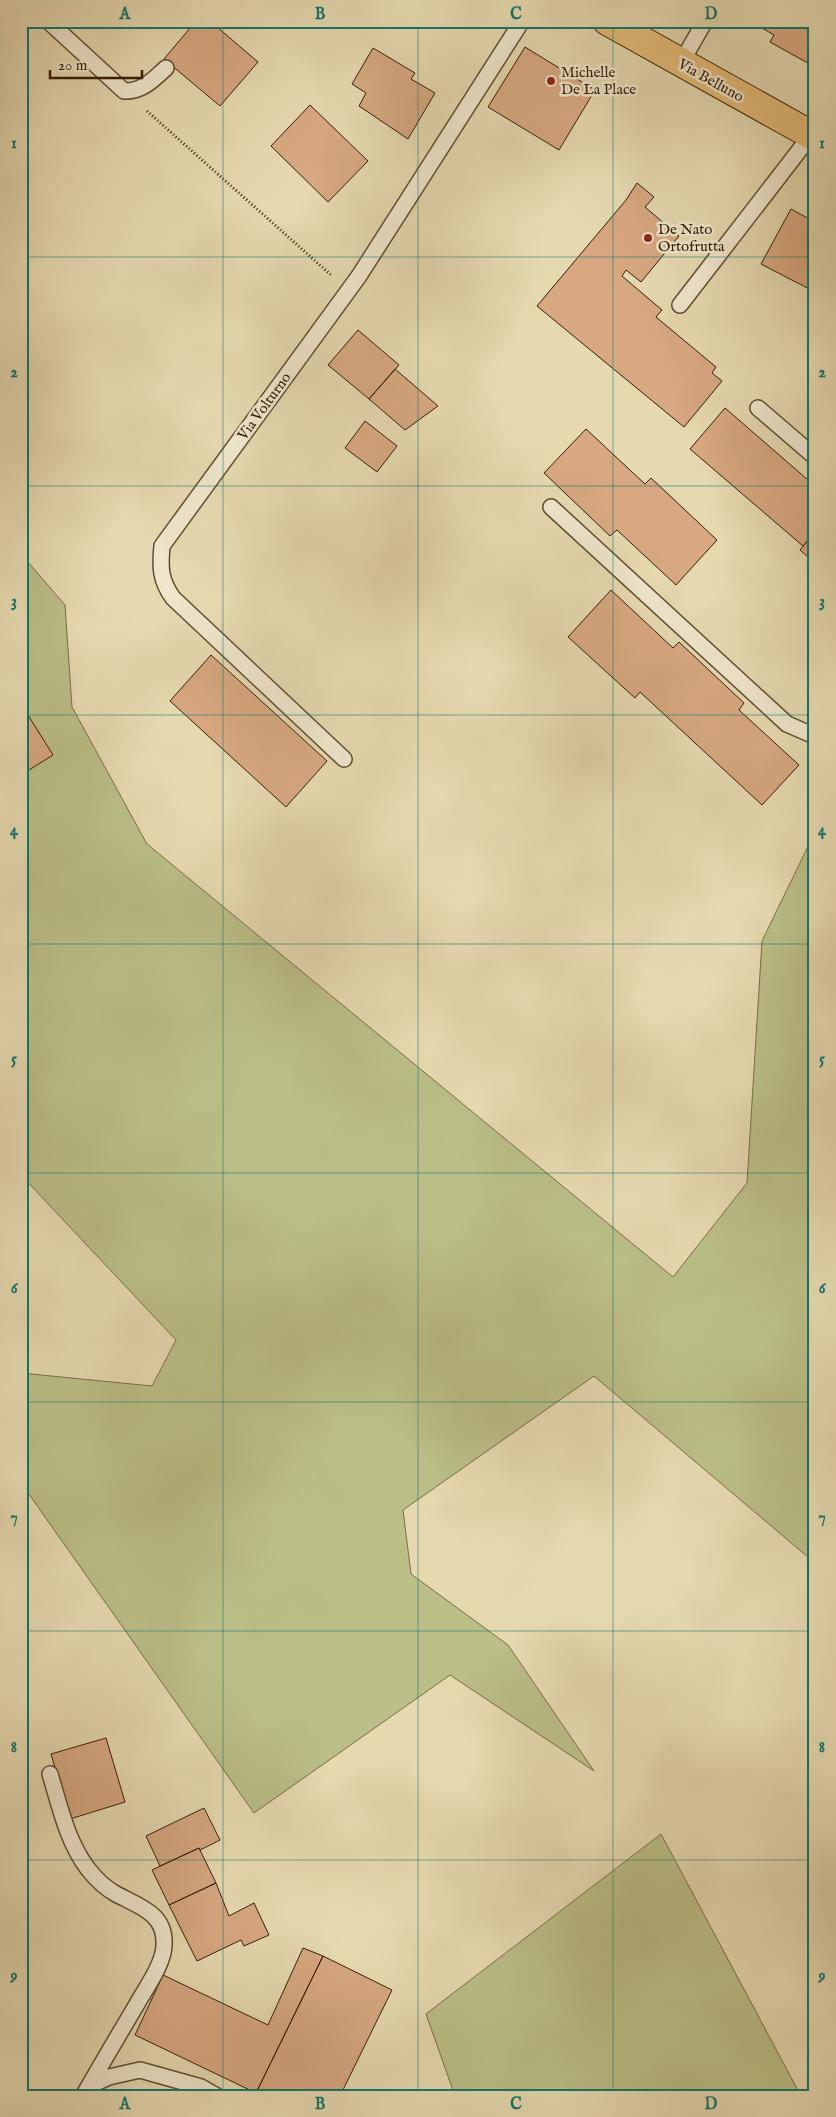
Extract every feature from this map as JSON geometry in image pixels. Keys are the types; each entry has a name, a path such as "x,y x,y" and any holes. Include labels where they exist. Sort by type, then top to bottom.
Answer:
{"main road":[{"name":"Via Belluno","path":"607,21 814,134"}],"lane":[{"path":"48,21 124,90 132,91 148,84 166,68"},
{"name":"Via Volturno","path":"344,759 173,598 164,585 160,563 162,546 349,291 522,21"},
{"path":"681,63 705,21"},
{"path":"680,305 814,134"},
{"path":"758,408 815,457"},
{"path":"551,507 732,671 787,724 810,734 815,733"},
{"path":"50,1774 69,1837 87,1868 100,1883 116,1894 143,1906 156,1918 164,1933 164,1947 155,1972 86,2091"},
{"path":"86,2091 109,2077 140,2070 201,2087 216,2096"}],"path":[{"path":"124,90 349,291"}],"green space":[{"path":"21,554 65,605 72,707 147,844 673,1277 747,1183 762,941 815,832 815,1563 594,1376 403,1510 411,1574 508,1645 594,1771 450,1675 254,1813 21,1483 21,1373 152,1386 176,1340 21,1175"},
{"path":"661,1834 801,2096 455,2096 426,2014"}],"building":[{"path":"196,21 210,21 258,62 220,106 164,59"},
{"path":"750,21 815,21 815,67 770,42 774,35"},
{"path":"525,47 595,90 559,150 488,107"},
{"path":"373,48 415,73 411,79 435,93 408,139 359,106 366,93 352,84"},
{"path":"310,105 368,161 328,202 271,146"},
{"path":"637,183 654,197 645,207 679,236 641,282 626,270 622,276 662,310 656,317 716,367 712,373 722,381 684,427 537,306 626,200"},
{"path":"791,209 815,222 815,292 761,264"},
{"path":"358,330 399,365 369,399 328,365"},
{"path":"395,369 438,406 405,430 369,399"},
{"path":"725,408 815,486 815,532 803,546 690,449"},
{"path":"365,421 397,446 377,472 345,448"},
{"path":"586,429 645,484 651,478 717,540 676,585 617,530 610,536 544,473"},
{"path":"815,532 815,563 800,550"},
{"path":"611,590 673,648 679,642 744,703 739,710 799,765 762,805 640,692 635,698 568,637"},
{"path":"211,655 327,761 286,807 170,701"},
{"path":"28,715 53,755 21,775 21,719"},
{"path":"106,1738 125,1802 70,1819 51,1754"},
{"path":"204,1808 220,1840 160,1866 146,1836"},
{"path":"199,1848 216,1883 169,1905 152,1870"},
{"path":"216,1883 229,1916 254,1903 269,1935 244,1946 241,1940 197,1961 169,1905"},
{"path":"303,1948 323,1956 256,2093 135,2035 163,1975 268,2025"},
{"path":"323,1956 392,1990 340,2096 261,2096 256,2093"}],"place":[{"name":"Michelle De La Place","path":"551,81"},
{"name":"De Nato Ortofrutta","path":"648,238"}]}
